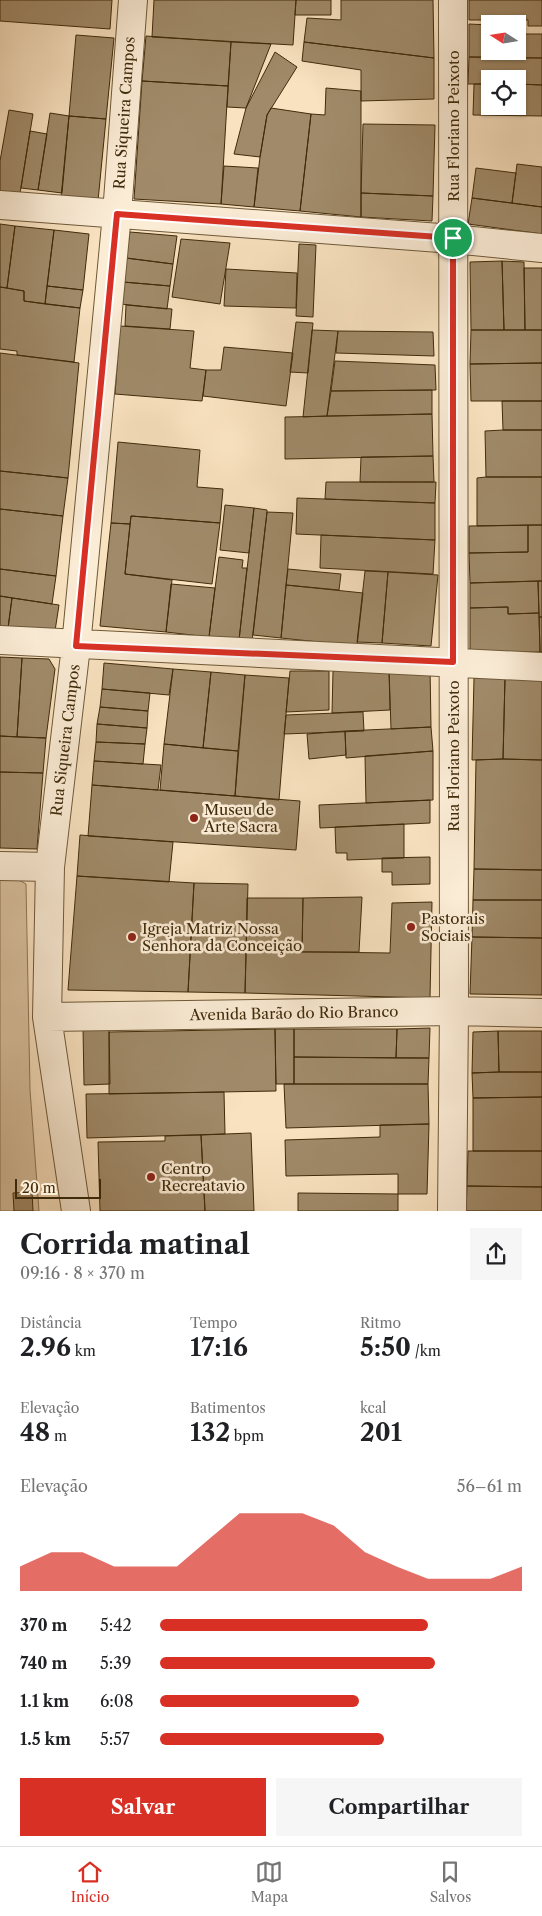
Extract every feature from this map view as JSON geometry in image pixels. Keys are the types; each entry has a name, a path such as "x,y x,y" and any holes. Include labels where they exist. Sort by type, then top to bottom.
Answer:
{"street":[{"name":"Rua Siqueira Campos","path":"76,1211 47,1016 50,867 76,646 117,214 132,0"},
{"name":"Rua Floriano Peixoto","path":"452,1211 454,1011 453,0"},
{"path":"0,205 453,238 542,248"},
{"path":"0,640 76,646 542,667"},
{"path":"0,866 50,867"},
{"name":"Avenida Barão do Rio Branco","path":"47,1016 454,1011 542,1013"}],"shaded area":[{"path":"0,877 14,877 26,884 30,1090 39,1211 0,1211"}],"building":[{"path":"0,0 112,0 110,29 0,21"},
{"path":"154,0 296,0 293,45 152,37"},
{"path":"296,0 331,0 331,15 295,15"},
{"path":"341,0 433,0 434,58 304,42 307,18 341,20"},
{"path":"469,0 542,0 542,26 528,26 526,15 481,15 481,20 469,20"},
{"path":"469,24 481,25 481,57 469,57"},
{"path":"526,34 542,34 542,58 526,58"},
{"path":"76,35 114,38 106,119 69,116"},
{"path":"146,36 231,42 228,86 142,81"},
{"path":"231,42 271,44 246,108 227,107"},
{"path":"304,42 434,58 434,99 361,101 361,70 302,61"},
{"path":"275,52 297,67 267,115 260,157 234,154 246,108"},
{"path":"469,57 481,57 481,60 542,58 542,85 526,84 526,70 481,70 481,84 468,84"},
{"path":"142,81 228,86 221,204 134,199"},
{"path":"474,84 481,84 481,115 526,115 526,84 542,85 542,116 473,115"},
{"path":"326,88 361,91 361,217 300,211 311,114 325,115"},
{"path":"271,108 311,114 300,211 254,207 267,115"},
{"path":"9,110 33,114 20,193 0,191 0,161"},
{"path":"50,113 69,116 62,193 38,190"},
{"path":"69,116 106,119 98,201 61,197"},
{"path":"363,124 435,125 433,196 361,193"},
{"path":"30,131 47,134 38,190 21,188"},
{"path":"517,164 542,167 542,207 512,203"},
{"path":"224,166 258,168 254,207 221,204"},
{"path":"476,168 516,173 512,203 472,198"},
{"path":"361,193 433,196 432,221 361,217"},
{"path":"472,198 542,207 542,234 468,224"},
{"path":"0,224 15,226 7,288 0,287"},
{"path":"15,226 54,230 45,304 24,301 24,291 7,288"},
{"path":"54,230 89,234 83,290 47,286"},
{"path":"130,232 177,236 173,264 126,258"},
{"path":"181,239 230,243 220,304 172,297"},
{"path":"299,244 316,245 313,317 296,316"},
{"path":"126,258 173,264 170,286 123,282"},
{"path":"502,261 504,330 471,330 470,262"},
{"path":"502,261 524,262 525,330 504,330"},
{"path":"524,268 542,268 542,330 525,330"},
{"path":"226,269 297,273 296,308 224,306"},
{"path":"123,282 170,286 167,309 121,304"},
{"path":"47,286 83,290 80,308 45,304"},
{"path":"0,287 24,291 24,301 80,308 74,362 17,355 17,351 0,349"},
{"path":"126,305 172,309 170,329 125,326"},
{"path":"296,322 313,323 308,373 290,372"},
{"path":"120,326 194,331 190,368 206,370 202,401 115,394"},
{"path":"312,330 338,331 327,416 303,417"},
{"path":"471,330 542,330 542,363 470,364"},
{"path":"338,331 433,332 434,356 336,353"},
{"path":"224,347 293,353 286,406 203,396 206,370 221,370"},
{"path":"0,353 79,363 68,478 0,471"},
{"path":"335,361 435,365 436,390 331,391"},
{"path":"542,363 542,401 471,401 470,364"},
{"path":"432,390 432,414 327,416 331,391"},
{"path":"502,401 542,401 542,430 503,430"},
{"path":"432,414 433,456 285,459 285,417"},
{"path":"542,430 542,477 486,477 485,431"},
{"path":"118,442 200,450 197,487 223,489 220,523 131,516 130,524 111,523"},
{"path":"433,456 434,482 360,482 361,457"},
{"path":"0,471 68,478 63,516 0,509"},
{"path":"542,477 542,525 477,526 477,478"},
{"path":"326,482 436,482 435,503 325,499"},
{"path":"297,498 435,503 435,540 296,534"},
{"path":"225,505 254,508 249,553 220,550"},
{"path":"254,508 267,510 267,512 252,641 239,640"},
{"path":"0,509 63,516 56,576 0,569"},
{"path":"267,512 293,513 281,638 253,635"},
{"path":"131,516 220,523 212,584 125,574"},
{"path":"111,523 130,524 125,574 172,580 166,632 100,626"},
{"path":"528,525 528,552 469,553 469,526"},
{"path":"528,525 542,525 542,581 470,583 469,553 528,552"},
{"path":"321,535 435,540 433,574 320,568"},
{"path":"219,557 243,560 242,568 247,568 239,640 209,637"},
{"path":"0,569 56,576 52,604 0,596"},
{"path":"288,569 341,574 339,590 286,585"},
{"path":"365,571 388,572 382,643 357,642"},
{"path":"388,572 438,575 431,646 382,643"},
{"path":"538,581 539,613 508,614 508,607 470,608 470,583"},
{"path":"538,581 542,581 542,617 539,617"},
{"path":"171,584 215,588 209,637 166,632"},
{"path":"286,585 363,593 357,646 281,638"},
{"path":"0,596 12,598 8,628 0,628"},
{"path":"12,598 59,605 55,631 8,628"},
{"path":"508,607 508,614 539,613 540,652 470,653 470,608"},
{"path":"539,617 542,617 542,652 540,652"},
{"path":"0,657 22,658 17,737 0,736"},
{"path":"22,658 49,659 55,669 46,738 17,737"},
{"path":"104,663 173,669 169,695 102,689"},
{"path":"430,668 431,727 391,729 389,669"},
{"path":"173,669 211,672 203,748 164,744"},
{"path":"389,669 390,710 332,713 333,671"},
{"path":"290,671 329,671 329,710 286,712"},
{"path":"211,672 245,675 238,751 203,748"},
{"path":"245,675 289,678 279,800 235,796"},
{"path":"474,678 505,678 503,759 472,760"},
{"path":"505,678 542,678 542,760 503,759"},
{"path":"102,689 150,693 148,711 100,707"},
{"path":"100,707 148,711 147,728 97,724"},
{"path":"363,712 364,731 284,734 286,715"},
{"path":"97,724 147,728 145,744 96,742"},
{"path":"431,727 433,751 346,758 345,731"},
{"path":"345,731 346,755 309,759 307,734"},
{"path":"0,736 46,738 43,773 0,772"},
{"path":"96,742 145,744 143,764 94,761"},
{"path":"164,744 238,751 235,796 160,790"},
{"path":"433,751 433,800 366,803 365,756"},
{"path":"476,760 542,760 542,870 474,869"},
{"path":"94,761 161,765 158,790 92,785"},
{"path":"0,772 43,773 37,849 0,848"},
{"name":"Museu de Arte Sacra","path":"92,785 300,801 296,850 88,836"},
{"path":"430,800 430,823 320,828 319,805"},
{"path":"404,824 404,858 347,860 347,853 336,853 335,827"},
{"name":"Museu de Arte Sacra","path":"80,835 173,842 169,882 77,876"},
{"path":"430,857 430,884 392,885 392,872 382,872 382,858"},
{"path":"474,869 542,870 542,900 473,900"},
{"name":"Igreja Matriz Nossa Senhora da Conceição","path":"77,876 194,883 188,992 68,990"},
{"path":"194,883 248,884 245,993 188,992"},
{"path":"362,897 359,952 302,952 303,898"},
{"path":"247,898 303,898 302,952 246,951"},
{"path":"473,900 542,900 542,938 472,937"},
{"name":"Pastorais Sociais","path":"432,902 430,998 245,993 246,951 390,953 392,903"},
{"path":"472,937 542,938 542,995 470,994"},
{"path":"109,1027 110,1084 84,1085 83,1028"},
{"path":"430,1028 429,1058 396,1058 397,1029"},
{"path":"275,1029 276,1091 109,1094 109,1032"},
{"path":"275,1029 294,1029 294,1084 276,1084"},
{"path":"294,1029 397,1029 396,1058 294,1057"},
{"path":"498,1031 542,1031 542,1072 499,1072"},
{"path":"498,1031 499,1072 472,1073 473,1032"},
{"path":"294,1057 429,1058 428,1084 294,1084"},
{"path":"542,1072 542,1097 473,1098 472,1073"},
{"path":"284,1084 428,1084 429,1124 286,1128"},
{"path":"224,1092 225,1134 87,1138 86,1094"},
{"path":"542,1097 542,1151 473,1151 473,1098"},
{"path":"429,1124 427,1194 398,1194 398,1174 286,1176 285,1140 380,1137 380,1125"},
{"path":"251,1133 254,1211 205,1211 201,1135"},
{"name":"Centro Recreatavio","path":"201,1135 205,1211 100,1211 98,1142 165,1141 165,1136"},
{"path":"468,1151 542,1151 542,1187 467,1186"},
{"path":"467,1186 542,1187 542,1211 466,1211"},
{"path":"32,1192 33,1211 14,1211 13,1193"},
{"path":"298,1193 398,1194 398,1211 298,1211"}],"place":[{"name":"Museu de Arte Sacra","path":"194,818"},
{"name":"Pastorais Sociais","path":"411,927"},
{"name":"Igreja Matriz Nossa Senhora da Conceição","path":"132,937"},
{"name":"Centro Recreatavio","path":"151,1177"}],"route":[{"path":"117,214 453,238 453,662 76,646 117,214"}]}
